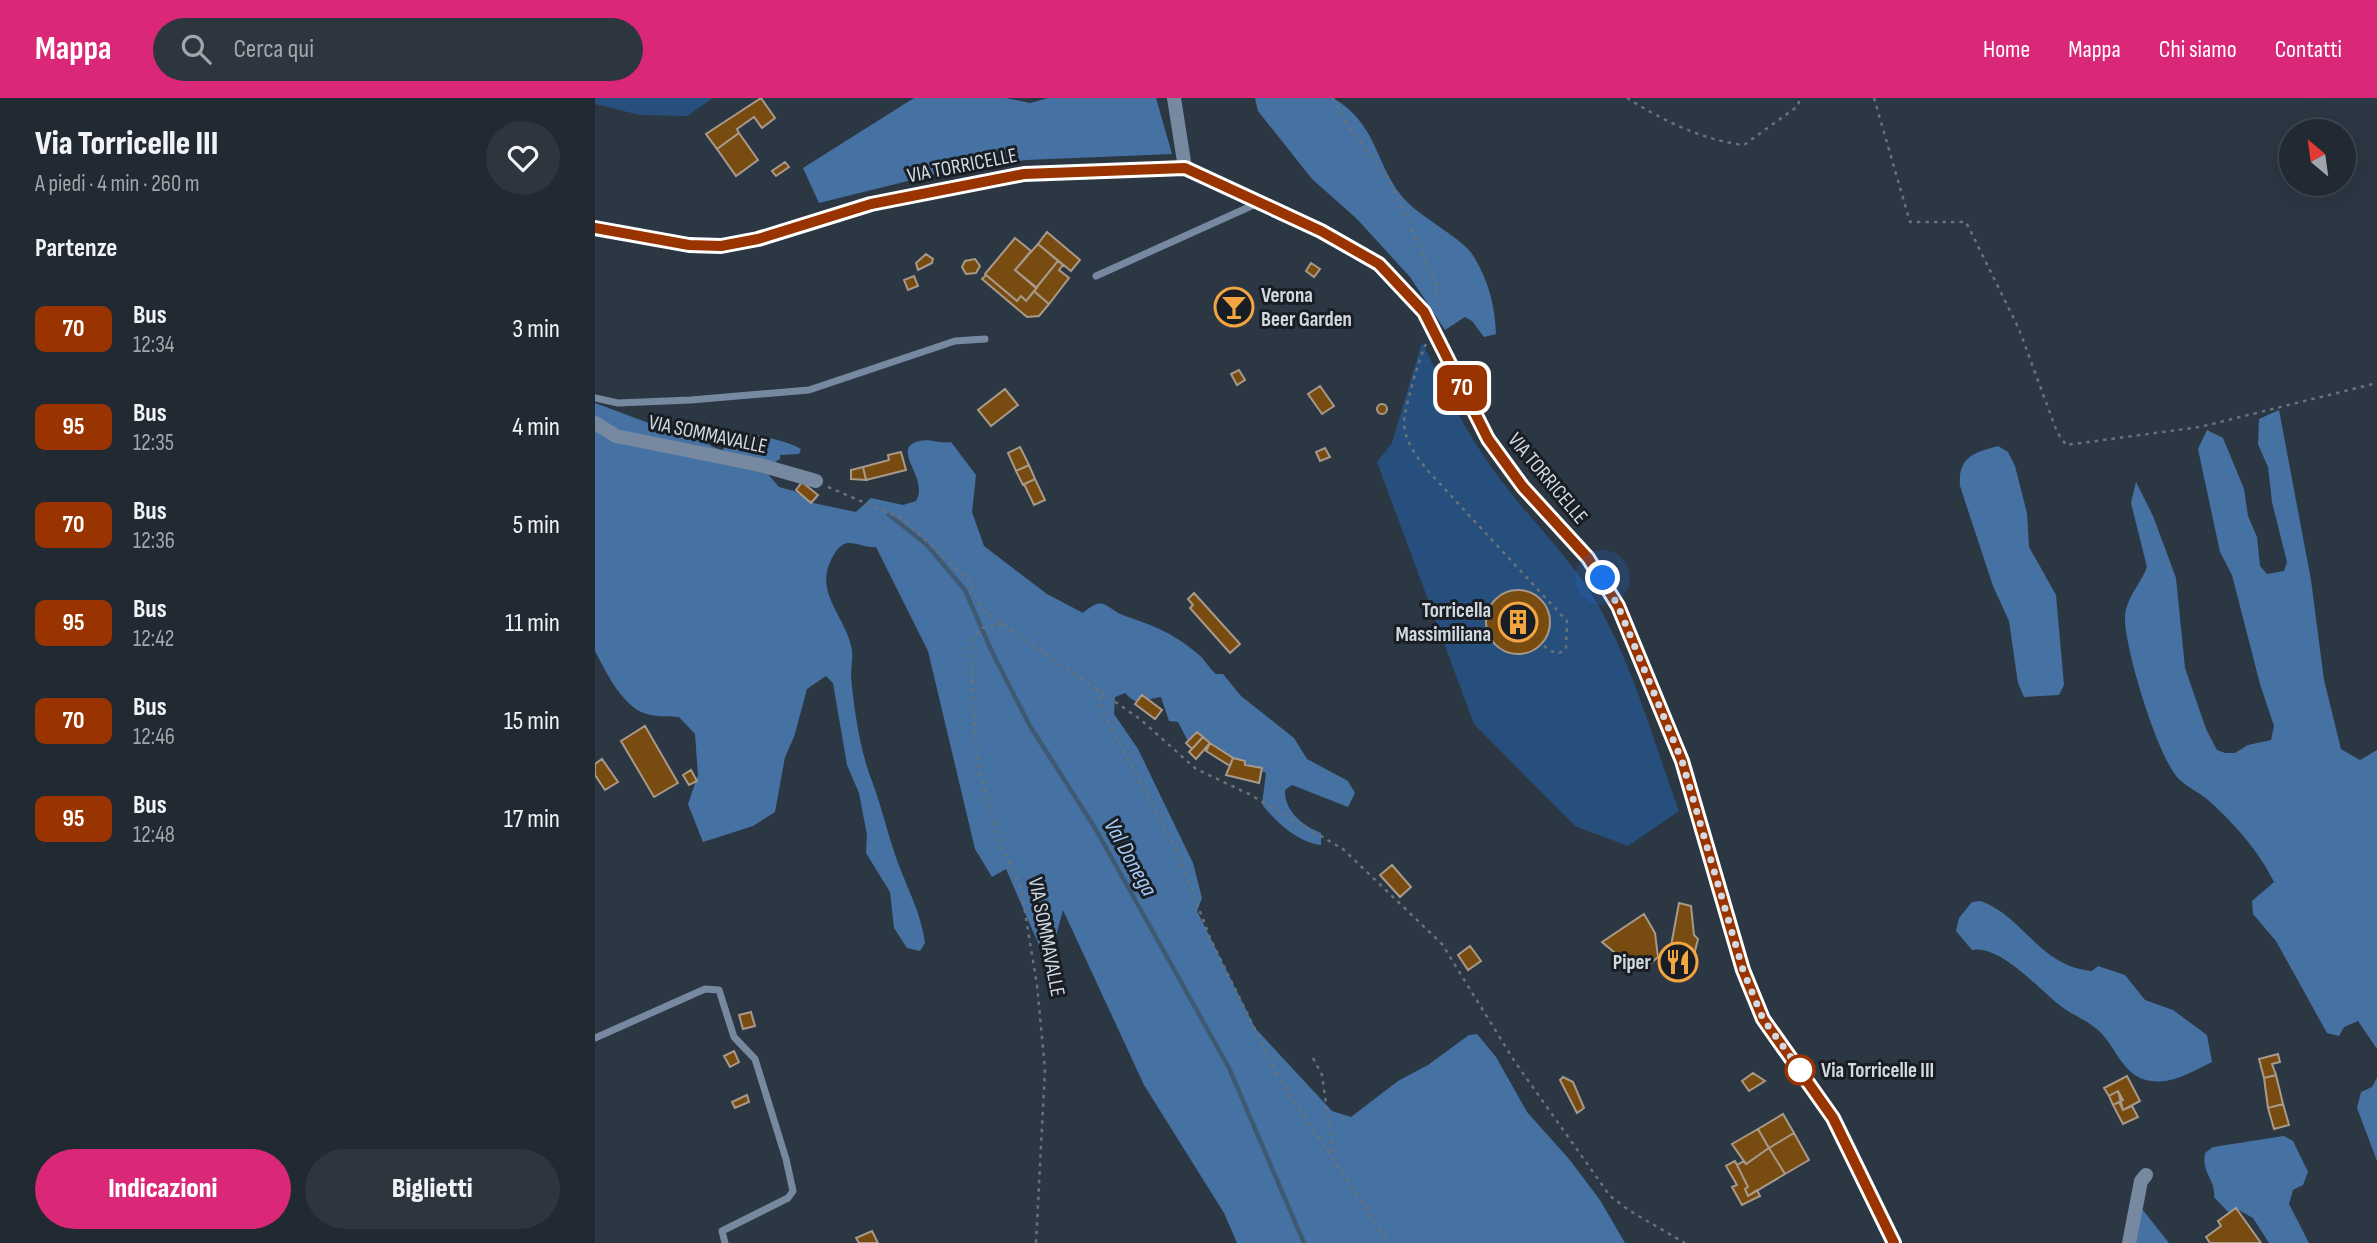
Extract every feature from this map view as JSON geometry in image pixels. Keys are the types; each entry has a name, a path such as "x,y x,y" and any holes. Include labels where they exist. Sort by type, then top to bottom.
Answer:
{"street":[{"path":"1174,98 1185,168"},
{"name":"VIA TORRICELLE","path":"595,228 689,245 721,246 758,239 871,204 1024,174 1185,168 1321,231 1379,264 1409,292 1434,327 1488,439 1523,487 1588,558 1618,606 1682,761 1743,970 1763,1019 1833,1118 1894,1243"},
{"name":"VIA SOMMAVALLE","path":"595,423 616,436 760,465 816,481"},
{"path":"2129,1243 2141,1181 2146,1175"}],"lane":[{"path":"1096,276 1259,203"},
{"path":"595,398 618,403 679,401 809,390 955,341 985,339"},
{"path":"595,1038 705,989 719,989 734,1038 755,1059 793,1191 788,1198 722,1231 725,1243"}],"path":[{"path":"1333,98 1348,126 1389,180 1437,286 1434,327 1422,351 1403,423 1408,440 1415,455 1429,472 1567,621 1566,649 1559,653 1550,651 1542,644"},
{"path":"1627,98 1655,116 1700,134 1744,145 1798,106 1800,98"},
{"path":"1874,98 1910,222 1966,222 2019,329 2057,432 2066,444 2200,427 2377,383"},
{"path":"816,481 902,519 969,581 982,610 1140,719 1196,769 1249,794 1343,849 1442,944 1515,1062 1610,1196 1685,1243"},
{"name":"VIA SOMMAVALLE","path":"1002,624 981,628 970,644 977,762 998,838 1021,888 1037,985 1045,1069 1036,1243"},
{"path":"1097,688 1104,715 1177,851 1210,938 1280,1080 1389,1243"},
{"path":"1314,1058 1322,1075 1333,1157"}],"shaded area":[{"path":"595,98 713,98 687,116 640,115 595,104"},
{"path":"914,98 1006,98 1030,103 1048,98 1156,98 1172,154 1026,160 948,171 819,203 803,168"},
{"path":"1255,98 1333,98 1347,108 1366,130 1400,194 1417,211 1460,242 1474,257 1490,294 1496,334 1484,337 1472,321 1465,317 1445,330 1410,277 1357,219 1312,179 1258,111"},
{"path":"1422,342 1455,409 1484,457 1583,581 1620,649 1679,811 1628,846 1575,826 1474,724 1377,462 1392,443"},
{"path":"595,403 646,422 695,434 713,447 723,450 727,433 776,439 794,446 801,449 799,454 780,455 780,459 773,463 767,473 779,487 794,491 813,503 856,512 871,498 903,505 916,501 919,492 909,457 911,445 923,440 951,442 976,475 972,512 984,546 1047,594 1083,613 1100,603 1172,635 1198,654 1216,674 1223,674 1241,696 1294,738 1307,759 1348,781 1355,793 1348,807 1292,785 1285,790 1288,805 1296,817 1321,833 1321,845 1304,840 1274,818 1262,804 1266,773 1230,756 1209,741 1190,745 1178,722 1169,721 1161,697 1138,702 1125,693 1115,697 1114,714 1138,749 1193,863 1202,898 1197,911 1255,1028 1332,1111 1351,1117 1398,1081 1428,1065 1469,1035 1477,1034 1496,1057 1527,1112 1569,1159 1600,1200 1625,1243 1237,1243 1224,1213 1144,1085 1063,910 1048,966 1006,869 992,877 975,849 928,651 876,547 850,543 841,546 829,564 827,590 852,650 852,689 864,757 925,943 920,951 907,948 894,928 890,892 866,853 867,835 859,793 847,765 833,683 826,676 807,689 794,737 785,757 775,812 753,826 703,842 688,804 698,775 695,734 679,717 651,715 632,706 617,689 595,651"},
{"path":"2279,410 2311,580 2324,680 2341,749 2360,760 2377,750 2377,1049 2358,1021 2344,1027 2339,1036 2327,1033 2276,941 2253,914 2252,901 2274,882 2261,859 2236,827 2207,799 2180,780 2169,765 2144,702 2127,635 2127,606 2147,567 2131,503 2136,482 2153,516 2176,578 2185,668 2206,729 2217,750 2225,753 2235,753 2248,745 2271,740 2274,726 2260,684 2232,575 2220,552 2198,449 2207,430 2223,438 2244,489 2248,516 2257,537 2260,566 2267,574 2284,571 2287,562 2272,502 2268,467 2258,444 2259,419"},
{"path":"1998,446 2008,452 2015,466 2027,513 2029,547 2056,595 2064,685 2059,695 2024,697 2018,683 2009,621 1993,586 1960,486 1965,462 1974,454"},
{"path":"1981,901 1996,908 2058,960 2074,967 2092,971 2098,966 2125,975 2145,1000 2173,1010 2207,1035 2212,1062 2172,1080 2146,1080 2137,1076 2094,1027 2062,1007 2008,961 1983,950 1972,950 1956,931 1959,918 1972,902"},
{"path":"2377,1078 2377,1161 2357,1108 2361,1092 2372,1087"},
{"path":"2284,1136 2293,1141 2308,1172 2303,1185 2293,1190 2289,1204 2309,1243 2269,1243 2253,1218 2237,1209 2228,1212 2214,1197 2213,1186 2205,1166 2205,1153 2213,1147"},
{"path":"2138,1204 2169,1243 2126,1243"}],"building":[{"path":"761,98 775,118 762,128 754,117 737,129 739,133 717,149 706,134"},
{"path":"739,133 758,160 736,176 717,149"},
{"path":"785,162 789,167 776,176 772,171"},
{"path":"1047,232 1080,260 1071,271 1038,244"},
{"path":"1015,238 1031,251 1015,270 1037,288 1026,301 1021,296 1017,301 985,274"},
{"path":"1038,244 1058,261 1036,288 1015,270"},
{"path":"926,254 933,259 932,263 918,270 916,263"},
{"path":"975,259 980,266 976,273 966,274 962,267 965,261"},
{"path":"1058,261 1063,265 1059,270 1069,278 1049,304 1034,291"},
{"path":"1311,263 1320,269 1314,277 1306,271"},
{"path":"986,275 1017,301 1021,296 1026,301 1034,291 1049,304 1039,316 1027,317 982,279"},
{"path":"914,276 918,286 908,290 904,280"},
{"path":"1236,299 1242,304 1231,317 1225,312"},
{"path":"1239,370 1245,380 1237,385 1231,374"},
{"path":"1320,386 1334,406 1322,414 1308,394"},
{"path":"1005,389 1018,405 991,426 978,410"},
{"path":"1382,404 1386,405 1386,413 1382,414 1378,413 1377,409 1378,405"},
{"path":"1020,447 1029,465 1016,471 1008,453"},
{"path":"1325,448 1330,457 1320,461 1316,452"},
{"path":"901,452 906,470 866,480 863,467 889,460 888,455"},
{"path":"1029,465 1035,479 1023,485 1016,471"},
{"path":"863,467 866,480 851,479 851,470"},
{"path":"1035,479 1045,500 1034,505 1024,484"},
{"path":"802,482 818,495 811,503 796,490"},
{"name":"Torricella Massimiliana","path":"1512,590 1524,590 1541,599 1548,610 1548,634 1541,645 1524,654 1512,654 1500,649 1491,640 1486,628 1486,616 1491,604 1500,595"},
{"path":"1194,593 1240,644 1230,653 1190,608 1193,605 1188,599"},
{"path":"1142,695 1162,710 1155,719 1135,704"},
{"path":"645,726 678,783 654,797 621,741"},
{"path":"1197,732 1203,737 1192,749 1186,743"},
{"path":"1203,737 1210,743 1196,759 1189,752"},
{"path":"1210,743 1233,758 1230,766 1206,751"},
{"path":"1233,758 1245,761 1245,765 1262,768 1259,783 1226,775"},
{"path":"602,759 618,782 605,790 595,775 595,764"},
{"path":"691,770 697,781 689,785 683,775"},
{"path":"1392,865 1411,887 1400,897 1380,875"},
{"path":"1679,903 1691,906 1694,935 1698,939 1694,955 1688,955 1686,966 1677,968 1671,946"},
{"path":"1644,914 1655,933 1658,957 1643,970 1632,967 1602,942"},
{"path":"1470,946 1481,961 1468,970 1458,955"},
{"path":"751,1012 755,1026 743,1029 739,1015"},
{"path":"734,1051 739,1062 730,1067 724,1056"},
{"path":"2278,1054 2280,1062 2272,1064 2276,1075 2264,1078 2259,1059"},
{"path":"1753,1073 1765,1081 1749,1091 1742,1081"},
{"path":"2276,1075 2283,1104 2268,1108 2264,1078"},
{"path":"2127,1076 2140,1101 2123,1110 2118,1091 2109,1096 2104,1088"},
{"path":"1563,1077 1573,1082 1584,1108 1577,1113 1560,1080"},
{"path":"2118,1091 2123,1100 2113,1105 2109,1096"},
{"path":"747,1095 749,1102 735,1108 732,1102"},
{"path":"2119,1102 2123,1110 2132,1106 2138,1117 2123,1124 2113,1105"},
{"path":"2283,1104 2289,1125 2274,1129 2268,1108"},
{"path":"1783,1114 1794,1133 1769,1148 1758,1129"},
{"path":"1758,1129 1769,1148 1746,1164 1732,1144"},
{"path":"1794,1133 1809,1160 1785,1174 1769,1148"},
{"path":"1769,1148 1785,1174 1748,1196 1745,1189 1748,1187 1737,1165 1744,1161 1746,1164"},
{"path":"1735,1161 1748,1187 1745,1189 1748,1196 1757,1190 1760,1196 1742,1205 1732,1187 1737,1185 1726,1166"},
{"path":"2236,1208 2261,1243 2210,1243 2206,1237 2221,1226 2218,1221"},
{"path":"872,1231 878,1243 859,1243 856,1238"}],"waterway":[{"name":"Val Donega","path":"889,515 926,544 965,590 992,652 1030,726 1095,828 1229,1068 1304,1243"}],"bus line":[{"name":"70","path":"595,228 689,245 721,246 758,239 871,204 1024,174 1185,168 1321,231 1379,264 1409,292 1434,327 1461,388 1488,439 1523,487 1588,558 1603,578 1618,606 1682,761 1743,970 1763,1019 1833,1118 1894,1243"}],"place":[{"name":"Verona Beer Garden","path":"1234,307"},
{"name":"Torricella Massimiliana","path":"1518,622"},
{"name":"Piper","path":"1678,962"},
{"name":"Via Torricelle III","path":"1800,1070"}],"route":[{"path":"1603,578 1618,606 1682,761 1743,970 1763,1019 1807,1079 1800,1070"}]}
